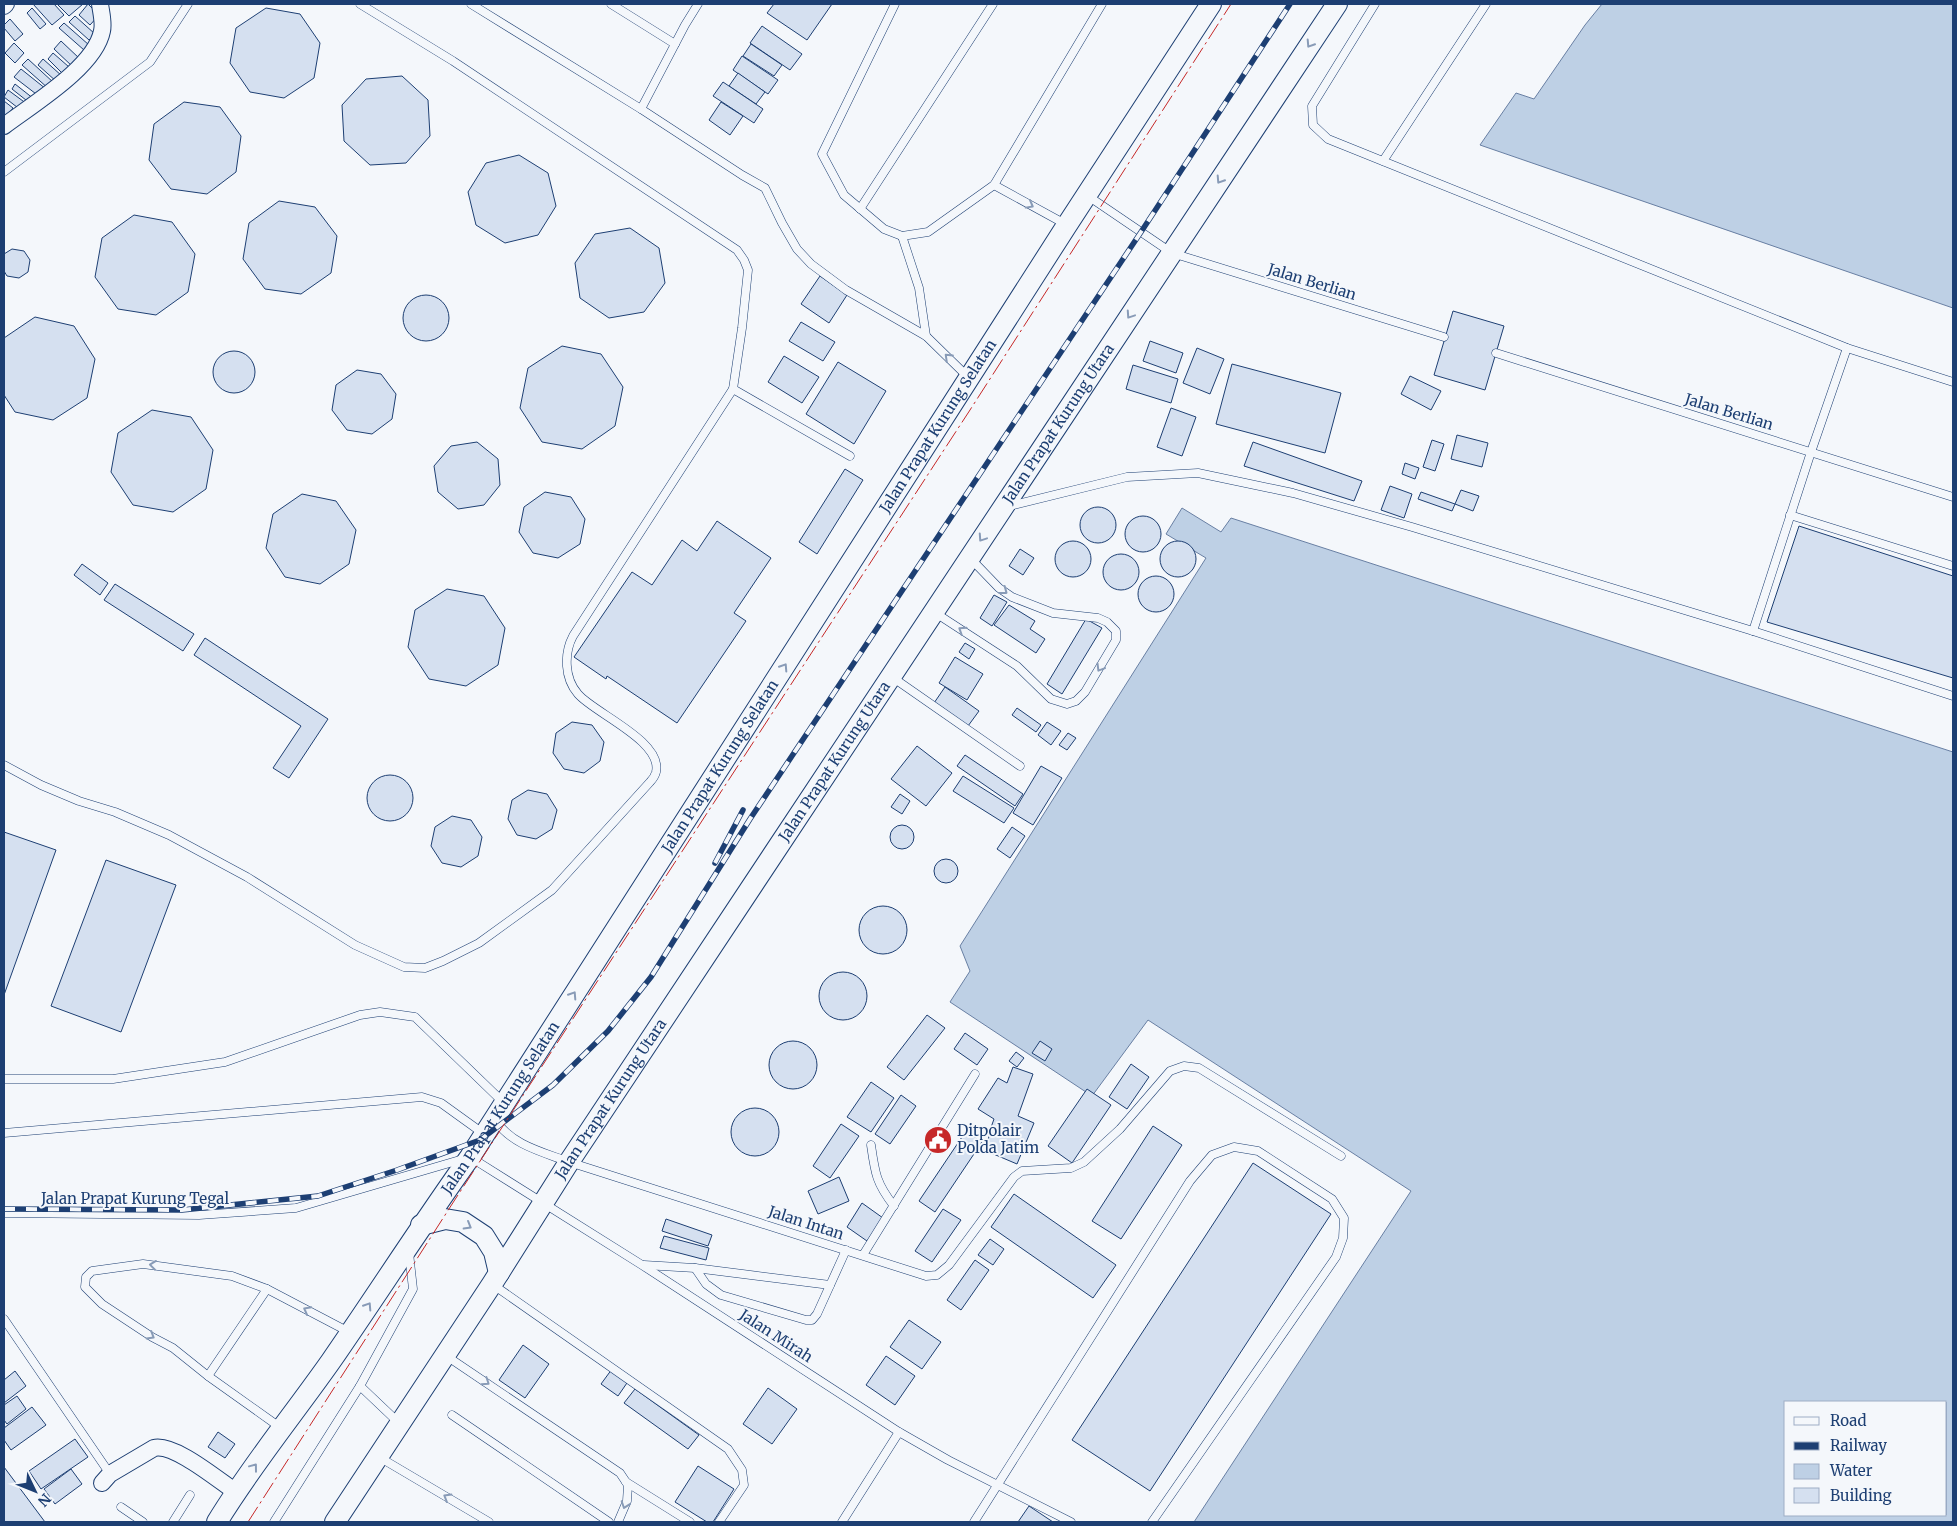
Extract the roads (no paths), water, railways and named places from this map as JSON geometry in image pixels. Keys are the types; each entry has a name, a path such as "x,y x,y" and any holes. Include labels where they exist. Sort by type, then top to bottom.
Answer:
{"street":[{"path":"4,126 80,68 94,52 103,30 100,4"},
{"name":"Jalan Prapat Kurung Selatan","path":"217,1522 236,1492 283,1429 350,1332 421,1225 470,1157 1086,195 1211,4"},
{"name":"Jalan Prapat Kurung Utara","path":"336,1522 496,1279 569,1162 1337,4"},
{"path":"421,1225 445,1220 463,1222 484,1236 494,1252 496,1279"},
{"path":"106,1478 160,1446 179,1454 236,1492"}],"lane":[{"path":"4,172 150,62 188,4"},
{"path":"4,766 41,785 79,801 115,812 169,835 247,877 355,945 404,967 424,968 443,961 472,946 552,890 650,782 656,772 654,756 633,734 578,694 570,680 566,662 568,646 729,397 742,328 748,270 737,250 452,61 360,4"},
{"path":"471,4 765,188 797,249 811,264 846,290 926,336 970,378"},
{"path":"611,4 675,44"},
{"path":"641,109 698,4"},
{"path":"896,4 822,154 844,195 884,229 902,236 928,232 994,185 1102,4"},
{"path":"860,209 993,4"},
{"path":"1375,4 1312,106 1313,125 1328,139 1847,348 1953,382"},
{"path":"1383,161 1486,4"},
{"path":"994,185 1067,225"},
{"name":"Jalan Berlian","path":"1086,195 1172,253 1444,337"},
{"path":"902,236 919,288 926,336"},
{"path":"1753,631 1847,348"},
{"name":"Jalan Berlian","path":"1496,353 1953,497"},
{"path":"732,389 850,456"},
{"path":"1002,508 1127,477 1198,473 1293,493 1480,548 1753,631 1953,696"},
{"path":"1790,515 1953,566"},
{"path":"934,612 1017,666 1051,699 1067,704 1076,701 1085,692 1116,640 1116,632 1107,622 1098,618 1053,613 1012,597 999,588 969,557"},
{"path":"891,676 1020,766"},
{"path":"4,1079 112,1079 225,1062 360,1015 380,1012 415,1017 494,1118"},
{"name":"Jalan Intan","path":"494,1118 500,1127 519,1143 569,1162 926,1276 937,1274 949,1266 1014,1177 1022,1171 1071,1168 1084,1162 1120,1128 1170,1071 1184,1066 1199,1068 1341,1156"},
{"path":"863,1255 975,1074"},
{"path":"4,1133 422,1097 494,1118"},
{"path":"870,1145 875,1176 882,1191 894,1206"},
{"path":"974,1522 1190,1181 1212,1155 1234,1147 1258,1151 1332,1199 1344,1218 1343,1238 1336,1258 1152,1522"},
{"name":"Jalan Mirah","path":"470,1157 642,1265 899,1432 997,1485 1071,1522"},
{"name":"Jalan Prapat Kurung Tegal","path":"4,1213 199,1216 296,1208 470,1157"},
{"path":"274,1522 360,1386 412,1289 408,1246"},
{"path":"695,1268 706,1284 721,1295 806,1320 812,1320 817,1314 846,1250"},
{"path":"283,1429 208,1376 173,1348 152,1337 102,1304 85,1287 86,1277 92,1271 143,1264 232,1276 267,1289 350,1332"},
{"path":"642,1265 695,1268 830,1285"},
{"path":"496,1279 728,1449 742,1470 744,1485 719,1522"},
{"path":"208,1376 267,1289"},
{"path":"4,1320 106,1478"},
{"path":"446,1355 620,1473 628,1485 627,1500 618,1522"},
{"path":"360,1386 400,1424"},
{"path":"452,1416 609,1522"},
{"path":"842,1522 899,1432"},
{"path":"379,1456 489,1522"},
{"path":"626,1481 690,1522"},
{"path":"173,1522 190,1496"},
{"path":"122,1507 143,1522"}],"water":[{"path":"1602,4 1953,4 1953,308 1480,145 1516,93 1534,99 1585,25"},
{"path":"1182,508 1221,532 1231,518 1953,752 1953,1522 1194,1522 1411,1191 1148,1020 1092,1096 950,1002 970,971 960,946 1206,558 1166,534"}],"railway":[{"path":"4,1209 182,1210 318,1196 480,1140 553,1085 608,1031 651,977 750,819 1141,232 1290,4"},
{"path":"715,863 743,810"}],"place":[{"name":"Ditpolair Polda Jatim","path":"938,1140"}]}
